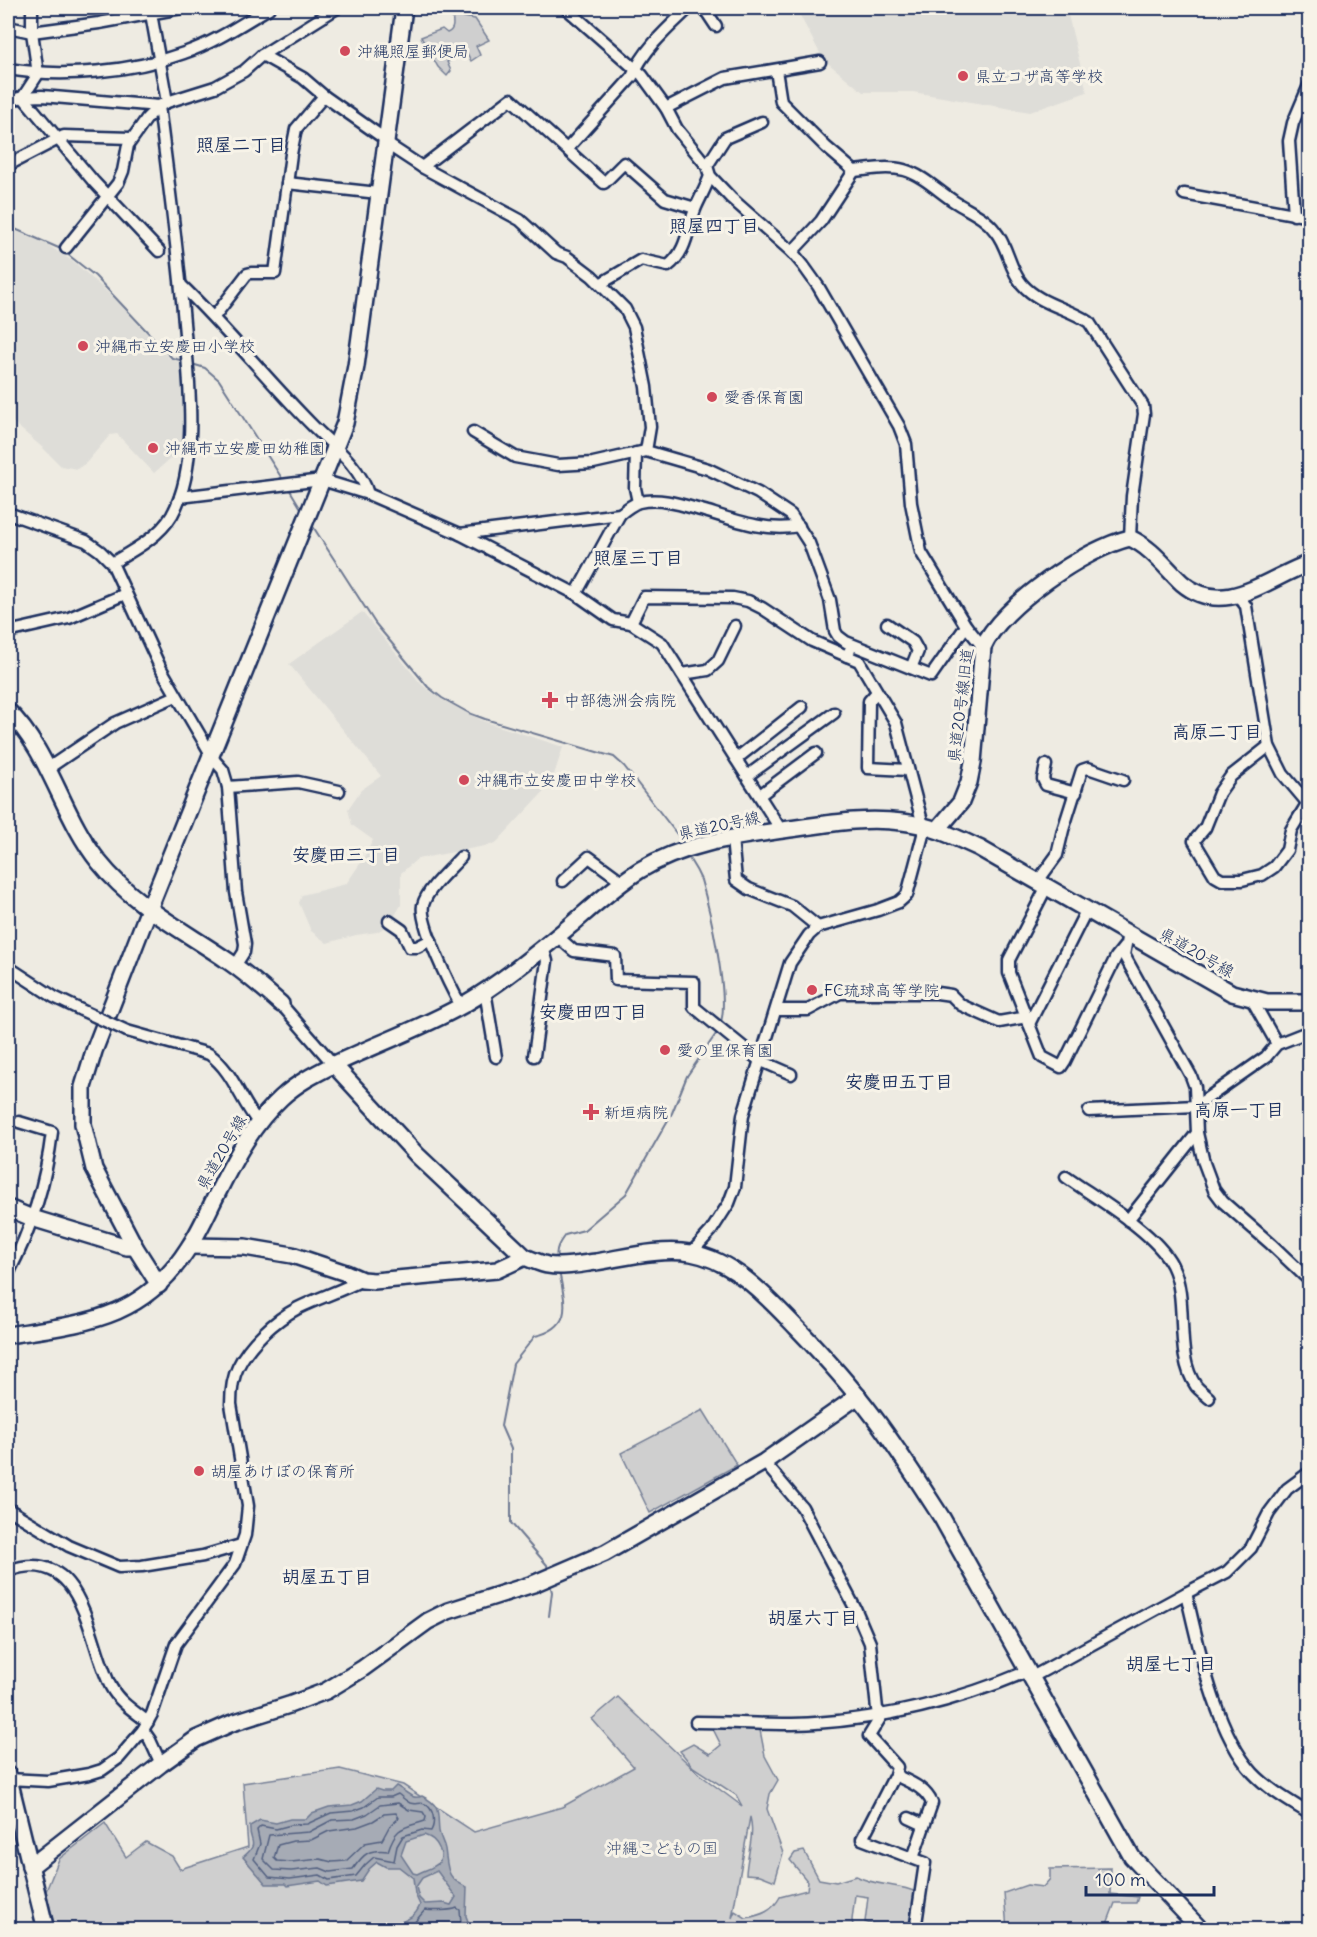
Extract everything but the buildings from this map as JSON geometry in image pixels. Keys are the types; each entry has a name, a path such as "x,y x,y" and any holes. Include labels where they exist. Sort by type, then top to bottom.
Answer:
{"street":[{"path":"23,97 38,74 32,32 32,8"},
{"path":"8,27 32,32 99,23 151,11 182,8"},
{"path":"8,69 38,74 98,71 159,61 187,53 269,8"},
{"path":"8,102 23,97 42,96 163,104 215,87 337,8"},
{"path":"159,1285 135,1247 94,1169 86,1141 82,1106 83,1087 94,1051 148,909 345,423 351,395 404,8"},
{"path":"566,8 642,75 708,171 731,198 792,252 818,286 899,426 906,444 911,503 921,552 966,626 983,647"},
{"path":"567,149 632,77 643,55 689,8"},
{"path":"704,8 716,26"},
{"path":"112,563 156,534 171,516 187,475 190,451 188,373 181,285 159,61 151,11"},
{"path":"262,56 303,78 324,96 385,139 390,146 422,167 520,220 556,253 567,257 600,284 625,309 634,327 646,387 650,428 641,452 634,488 638,502"},
{"path":"666,108 725,78 820,62"},
{"path":"776,70 781,102 825,147 854,171 903,170 977,213 995,230 1022,285 1046,301 1089,322 1143,406 1144,414 1132,496 1130,538 1141,543 1183,583 1207,597 1238,596 1310,562"},
{"path":"1294,215 1289,141 1293,123 1310,83"},
{"path":"214,317 247,274 275,273 296,129 324,96"},
{"path":"23,97 94,182 159,251"},
{"path":"422,167 511,99 604,183 624,163 665,199 695,208"},
{"path":"66,248 118,183 131,138 147,118 163,104"},
{"path":"600,284 641,260 668,266 682,250 690,232 695,208 708,171 725,138 762,122"},
{"path":"8,165 64,136 131,138"},
{"path":"792,252 821,221 854,171"},
{"path":"287,183 378,193"},
{"path":"1184,194 1310,218"},
{"path":"181,285 214,317 313,426 335,446 364,482 368,494"},
{"path":"473,432 515,457 558,465 593,463 641,452 708,469 758,493 781,506 791,515 809,543 830,600 835,631 838,636 846,642 931,676 966,626"},
{"path":"180,497 322,480 368,494 460,534 576,594 613,620 631,623 662,643 781,830"},
{"path":"460,534 620,514 638,502 664,501 683,504 760,526 782,529 799,526"},
{"path":"8,513 86,541 112,563 119,573 125,594 176,696 223,770 228,787 236,892 245,944 234,966"},
{"path":"576,594 620,514"},
{"name":"県道20号線旧道","path":"938,829 961,802 969,782 973,762 983,647 989,635 1010,610 1070,564 1098,548 1130,538"},
{"path":"8,635 12,631 69,618 125,594"},
{"path":"1238,596 1246,606 1269,746 1282,774 1308,805 1291,830 1287,850 1274,867 1262,875 1242,880 1221,880 1215,876 1194,841 1205,828 1219,793 1231,776 1269,746"},
{"path":"631,623 644,597 734,598 748,601 762,608 812,641 859,661 896,723 922,825 921,847 907,895 899,902 878,910 818,927 809,935 790,963 743,1115 735,1187 729,1203 711,1232 691,1253"},
{"path":"887,624 912,642 918,651 911,668"},
{"path":"682,674 708,670 718,661 735,626"},
{"path":"847,656 853,645"},
{"path":"877,692 869,701 868,768 908,770"},
{"path":"47,769 116,723 176,696"},
{"path":"736,759 802,707"},
{"path":"8,711 26,732 73,820 98,861 114,879 148,909 234,966 281,1004 417,1155 525,1257 558,1265 575,1265 648,1253 691,1253 713,1260 747,1280 771,1301 817,1349 874,1417 942,1518 1132,1857 1201,1929"},
{"path":"747,776 834,713"},
{"path":"760,795 816,753"},
{"path":"1047,765 1043,779 1046,785 1076,793"},
{"path":"1123,780 1088,768 1082,770 1062,830 1057,855 1009,960 1009,973 1042,1057 1060,1067 1065,1061 1126,940"},
{"path":"228,787 298,782 339,791"},
{"name":"県道20号線","path":"8,1335 87,1322 135,1303 159,1285 190,1246 233,1162 258,1122 296,1085 306,1078 461,1006 485,992 623,882 640,870 690,847 732,838 835,823 878,820 938,829 979,848 1087,909 1126,940 1232,993 1267,1002 1310,1002"},
{"path":"732,838 736,880 749,889 792,906 818,927"},
{"path":"461,857 429,893 423,907 443,974 461,1006"},
{"path":"563,881 589,857 623,882"},
{"path":"1028,1020 1087,909"},
{"path":"388,921 402,930 411,947 417,947 431,940"},
{"path":"557,936 574,951 615,956 616,980 693,982 694,1006 759,1060 791,1074"},
{"path":"1126,940 1124,955 1195,1087 1197,1133 1211,1181 1223,1202 1310,1281"},
{"path":"534,1056 547,961 543,947"},
{"path":"8,968 54,996 127,1031 209,1054 228,1072 246,1107 258,1122"},
{"path":"485,992 496,1057"},
{"path":"776,1010 808,1010 840,993 938,993 951,995 961,1005 999,1022 1028,1020"},
{"path":"1251,998 1277,1044"},
{"path":"1089,1112 1196,1106 1266,1057 1277,1044 1310,1031"},
{"path":"8,1274 32,1218 49,1161 52,1132 19,1122"},
{"path":"1128,1220 1197,1133"},
{"path":"1066,1177 1152,1239 1173,1266 1182,1310 1188,1371 1196,1387 1209,1398"},
{"path":"8,1208 32,1218 127,1247 135,1247"},
{"path":"190,1246 245,1247 292,1255 346,1272 362,1280 388,1281 497,1270 525,1257"},
{"path":"46,1929 8,1777 48,1781 102,1770 119,1758 145,1726 176,1644 235,1564 245,1535 248,1506 231,1404 231,1388 238,1367 256,1342 274,1323 298,1308 344,1290 362,1280"},
{"path":"30,1868 160,1764 196,1739 213,1730 309,1697 342,1682 428,1621 448,1611 549,1578 629,1540 764,1462 858,1396"},
{"path":"764,1462 802,1507 855,1608 870,1643 877,1709 882,1715"},
{"path":"696,1722 814,1723 882,1715 939,1703 1030,1674 1227,1572 1251,1548 1269,1513 1287,1489 1310,1472"},
{"path":"8,1509 69,1546 119,1567 142,1566 203,1556 241,1545"},
{"path":"8,1571 30,1566 48,1569 75,1590 88,1621 100,1664 112,1689 145,1726 160,1764"},
{"path":"1186,1593 1215,1701 1234,1747 1252,1773 1265,1785 1310,1814"},
{"path":"882,1715 869,1736 897,1767 862,1839 925,1863 915,1929"},
{"path":"895,1775 919,1787 929,1796 932,1803 913,1858"},
{"path":"909,1818 924,1825"}],"shaded area":[{"name":"県立コザ高等学校","path":"796,8 1068,8 1087,92 1030,112 913,92 863,92 823,59"},
{"name":"沖縄市立安慶田小学校","path":"10,229 43,242 74,262 115,299 169,358 185,364 187,444 154,473 117,434 110,435 86,463 77,469 61,466 8,418 8,231"},
{"name":"沖縄市立安慶田中学校","path":"362,612 422,685 441,699 483,721 563,747 551,784 495,844 417,859 401,873 401,905 390,924 377,932 327,943 311,931 299,903 302,895 346,884 362,861 373,840 352,825 348,809 361,790 381,776 289,664"}],"green space":[{"path":"452,15 475,19 489,40 476,46 480,55 471,61 467,53 447,62 451,71 447,76 438,67 421,37 442,29 447,33 450,32 453,26"},
{"path":"703,1410 737,1465 650,1513 621,1453"},
{"name":"沖縄こどもの国","path":"618,1697 699,1774 742,1806 736,1795 693,1767 680,1751 693,1744 710,1754 721,1745 712,1727 760,1730 765,1756 778,1780 770,1794 767,1809 783,1853 775,1881 760,1875 746,1874 751,1838 750,1817 732,1918 735,1911 746,1918 761,1914 770,1909 780,1897 807,1890 808,1882 790,1860 795,1853 804,1851 819,1879 836,1882 856,1876 871,1882 918,1893 912,1930 887,1929 865,1922 868,1897 855,1895 852,1920 854,1930 736,1930 731,1924 730,1930 55,1930 46,1891 59,1859 105,1823 126,1857 146,1842 172,1856 180,1869 248,1847 243,1783 340,1769 403,1785 474,1832 562,1807 634,1767 592,1719"},
{"path":"1111,1868 1110,1894 1138,1897 1136,1903 1115,1903 1105,1929 1007,1929 1004,1893 1027,1885 1043,1887 1050,1879 1050,1869"}],"water":[{"path":"396,1786 412,1796 422,1796 436,1807 449,1873 460,1884 467,1887 466,1916 471,1929 395,1929 395,1924 413,1916 420,1905 415,1894 413,1878 399,1867 386,1867 377,1862 361,1881 327,1886 320,1881 287,1886 285,1884 266,1884 243,1857 253,1845 250,1826 260,1820 276,1823 290,1819 306,1819 312,1813 329,1807 352,1805 362,1801 376,1789 391,1791","holes":["424,1835 436,1843 441,1859 436,1865 417,1874 413,1873 401,1855 406,1841","437,1871 456,1897 451,1905 425,1904 419,1898 416,1887 422,1878"]}],"waterway":[{"path":"8,226 61,249"},
{"path":"66,253 95,276 172,358 184,361"},
{"path":"192,364 205,368 219,380 283,480"},
{"path":"288,487 302,510"},
{"path":"312,525 375,623 428,687 469,713 614,757 624,766 680,838"},
{"path":"690,860 701,880 713,931 723,992 721,1022"},
{"path":"557,1260 558,1246 565,1235 584,1230 626,1194 672,1113 687,1076 718,1031"},
{"path":"548,1572 547,1565 511,1523 511,1449 501,1426 513,1364 535,1336 556,1327 564,1312 559,1271"},
{"path":"549,1616 552,1592 550,1584"}],"place":[{"name":"沖縄照屋郵便局","path":"345,51"},
{"name":"県立コザ高等学校","path":"963,76"},
{"name":"沖縄市立安慶田小学校","path":"83,346"},
{"name":"愛香保育園","path":"712,397"},
{"name":"沖縄市立安慶田幼稚園","path":"153,448"},
{"name":"中部徳洲会病院","path":"550,700"},
{"name":"沖縄市立安慶田中学校","path":"464,780"},
{"name":"FC琉球高等学院","path":"812,990"},
{"name":"愛の里保育園","path":"665,1050"},
{"name":"新垣病院","path":"591,1112"},
{"name":"胡屋あけぼの保育所","path":"199,1471"}],"district":[{"name":"照屋二丁目","path":"241,145"},
{"name":"照屋四丁目","path":"714,226"},
{"name":"照屋三丁目","path":"638,558"},
{"name":"高原二丁目","path":"1217,732"},
{"name":"安慶田三丁目","path":"346,855"},
{"name":"安慶田四丁目","path":"593,1012"},
{"name":"安慶田五丁目","path":"899,1082"},
{"name":"高原一丁目","path":"1239,1110"},
{"name":"胡屋五丁目","path":"327,1577"},
{"name":"胡屋六丁目","path":"813,1618"},
{"name":"胡屋七丁目","path":"1171,1664"}]}
